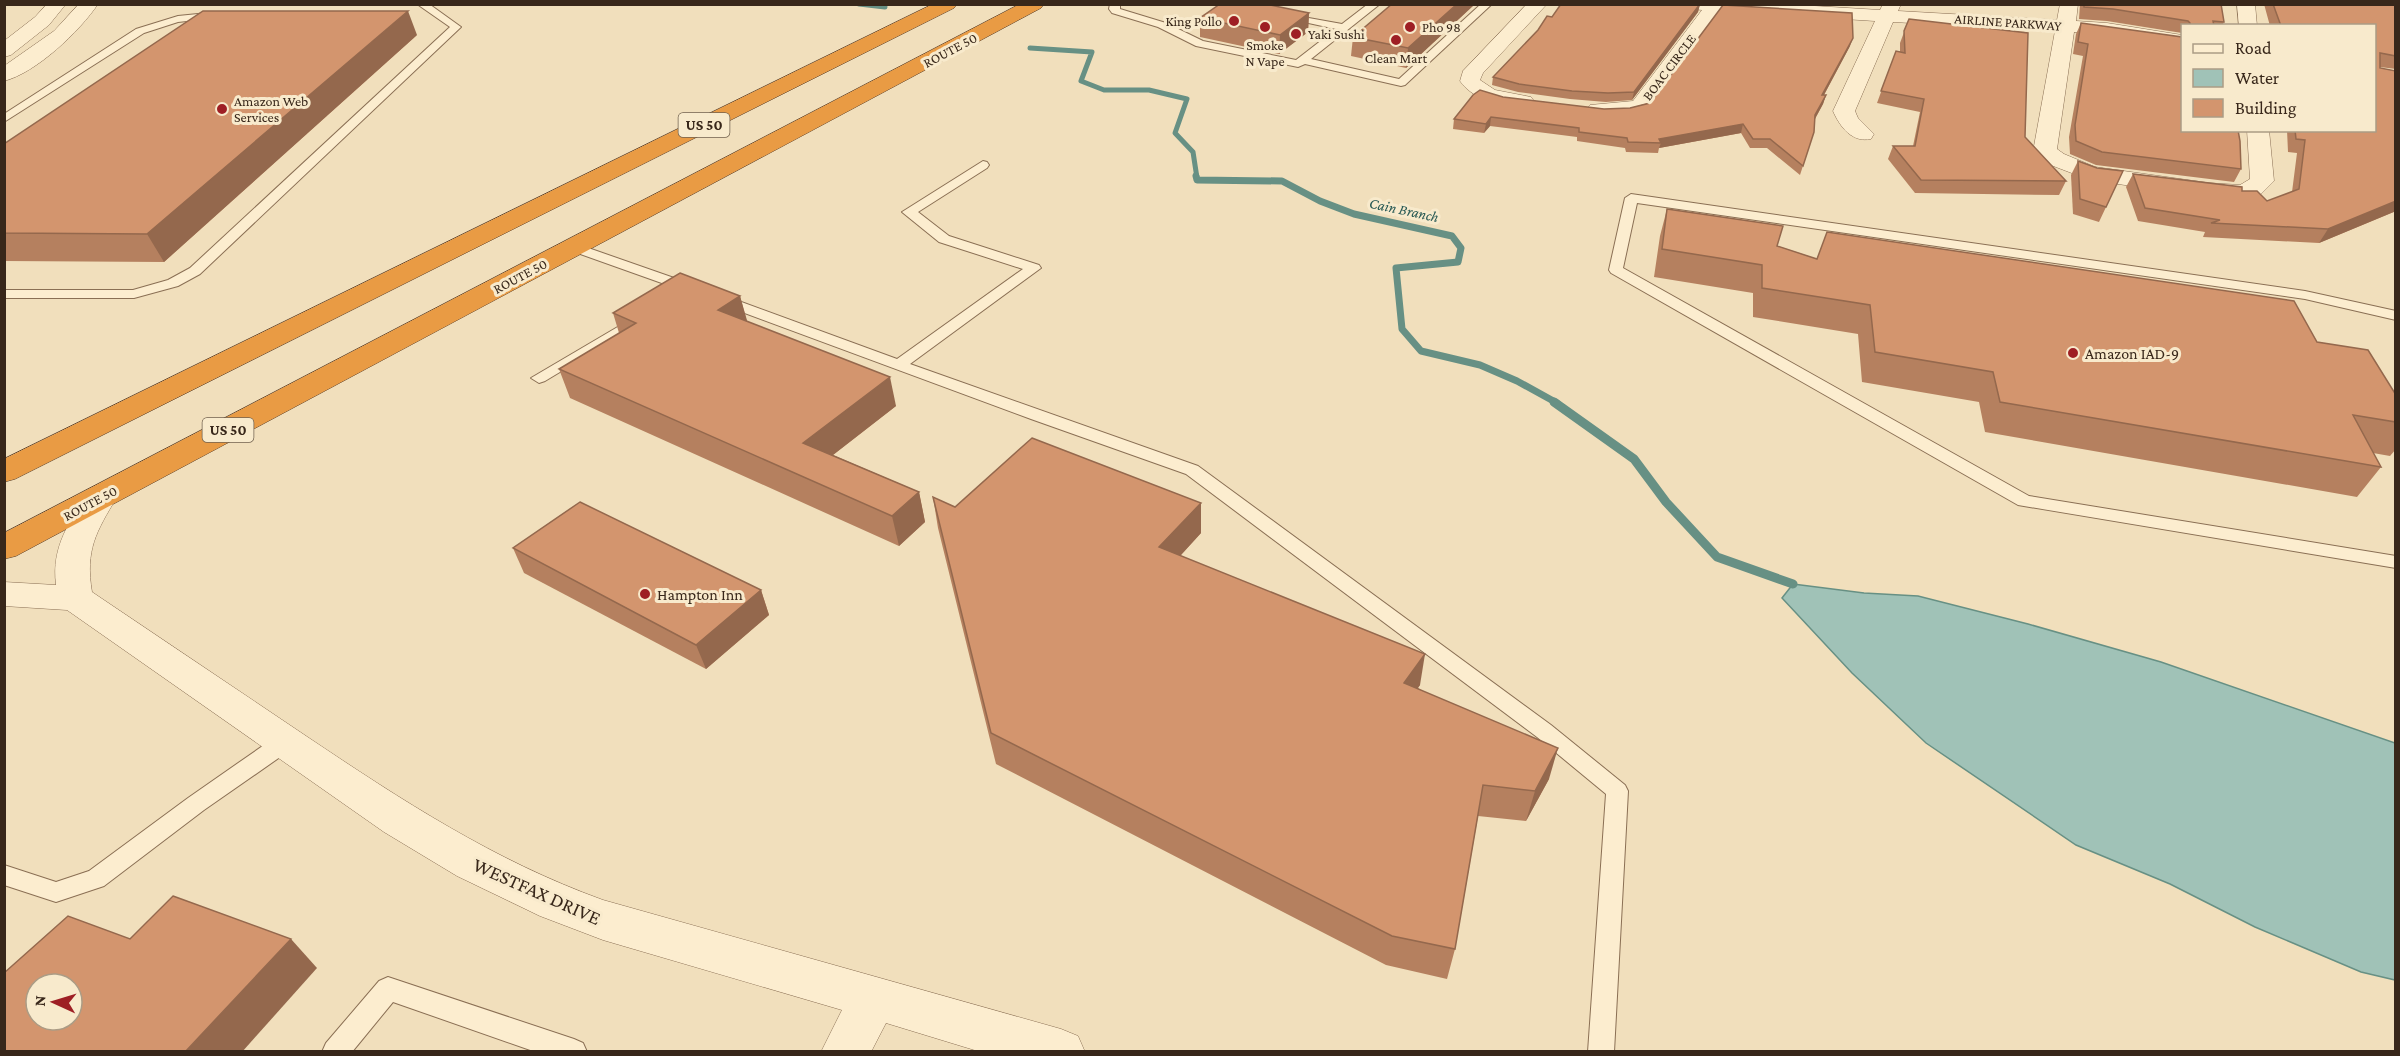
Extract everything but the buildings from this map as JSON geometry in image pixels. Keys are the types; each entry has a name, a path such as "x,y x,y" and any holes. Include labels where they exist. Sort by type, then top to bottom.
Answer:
{"highway":[{"name":"US 50","path":"4,472 948,4"},
{"name":"ROUTE 50","path":"4,548 1035,4"}],"street":[{"path":"4,51 42,21 57,4"},
{"path":"4,75 41,53 77,22 89,4"},
{"path":"1538,4 1473,70 1470,81 1473,86 1490,95 1546,103"},
{"name":"AIRLINE PARKWAY","path":"1690,4 2067,15 2107,29 2181,41"},
{"path":"2246,4 2248,24"},
{"name":"BOAC CIRCLE","path":"1580,107 1617,110 1640,106 1716,5"},
{"path":"1863,134 1848,121 1844,111 1889,10"},
{"path":"2067,15 2045,146 2048,152 2067,166 2104,176 2240,192 2253,189 2262,181 2258,132"},
{"path":"4,594 75,598 70,567 71,550 101,497"},
{"name":"WESTFAX DRIVE","path":"75,598 399,820 472,863 555,902 603,920 1061,1052"},
{"path":"845,1052 874,999"}],"lane":[{"path":"4,294 134,294 173,283 195,272 456,27 422,4"},
{"path":"1116,4 1114,7 1116,11 1167,27 1192,42 1401,83 1487,4"},
{"path":"1301,62 1375,4"},
{"path":"1270,12 1345,28"},
{"path":"4,119 141,31 163,21 197,15 231,15"},
{"path":"416,16 439,16"},
{"path":"898,365 1034,268 944,238 909,212 983,165"},
{"path":"2396,316 2305,295 1631,198 1616,270 2024,501 2396,562"},
{"path":"574,248 1192,470 1544,731 1617,791 1600,1052"},
{"path":"670,300 690,288"},
{"path":"539,378 650,312"},
{"path":"4,874 56,892 96,879 196,804 285,742"},
{"path":"335,1052 388,989 574,1052"}],"water":[{"path":"1793,584 1864,593 1918,596 2028,624 2161,662 2395,743 2395,980 2361,972 2255,927 2170,884 2076,845 1926,743 1852,673 1782,598"}],"waterway":[{"name":"Cain Branch","path":"859,4 885,7"},
{"name":"Cain Branch","path":"1030,48 1092,52 1081,81 1104,90 1149,90 1187,99 1175,133 1193,152 1197,178"},
{"name":"Cain Branch","path":"1196,176 1197,180 1282,181 1320,201 1354,214 1452,236 1461,248 1458,262 1396,268 1402,329 1421,351 1480,365 1517,381 1557,403"},
{"name":"Cain Branch","path":"1554,402 1634,459 1666,502 1717,557 1793,584"}],"place":[{"name":"King Pollo","path":"1234,21"},
{"name":"Smoke N Vape","path":"1265,27"},
{"name":"Pho 98","path":"1410,27"},
{"name":"Yaki Sushi","path":"1296,34"},
{"name":"Clean Mart","path":"1396,40"},
{"name":"Amazon Web Services","path":"222,109"},
{"name":"Amazon IAD-9","path":"2073,353"},
{"name":"Hampton Inn","path":"645,594"}]}
